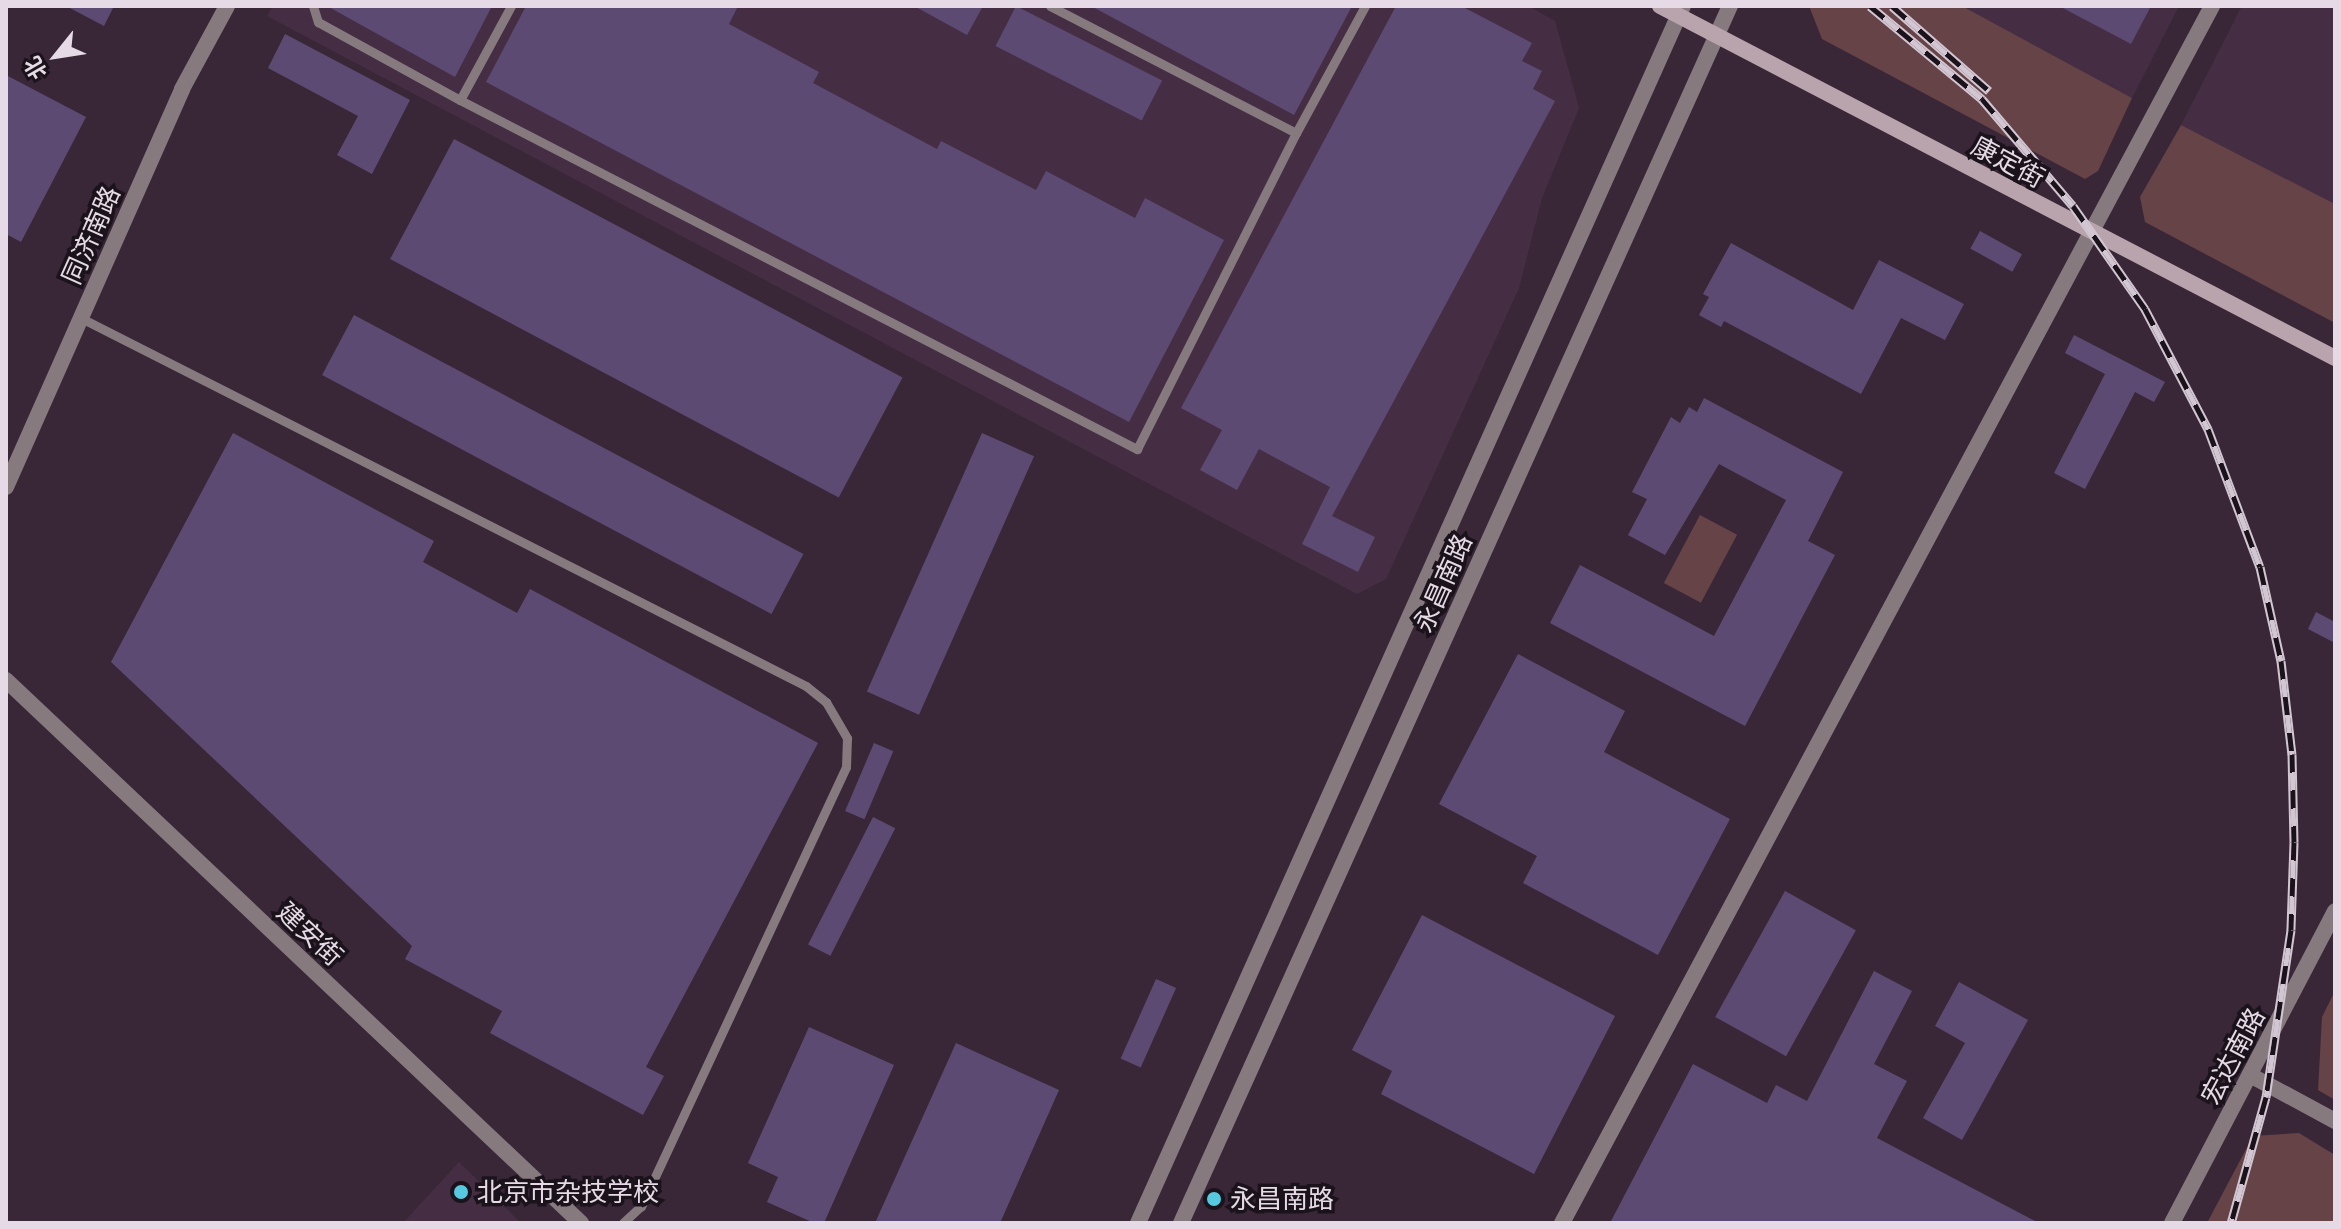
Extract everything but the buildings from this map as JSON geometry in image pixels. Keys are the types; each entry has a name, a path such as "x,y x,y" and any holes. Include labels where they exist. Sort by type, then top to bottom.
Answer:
{"main road":[{"name":"康定街","path":"1660,6 1680,11 1717,35 2335,358"}],"street":[{"name":"同济南路","path":"6,487 182,89 227,6"},
{"name":"永昌南路","path":"1181,1223 1730,6"},
{"path":"1562,1223 2212,6"},
{"name":"永昌南路","path":"1138,1223 1680,11"},
{"name":"建安街","path":"6,680 581,1223"},
{"name":"宏达南路","path":"2172,1223 2335,911"},
{"path":"2250,1075 2335,1121"}],"lane":[{"path":"313,6 318,22 460,100 1137,449 1296,133 1365,6"},
{"path":"460,100 511,6"},
{"path":"1050,6 1296,133"},
{"path":"81,318 806,686 826,702 847,738 846,767 641,1206 623,1223"}],"shaded area":[{"path":"273,6 1528,6 1555,21 1579,108 1542,198 1519,288 1386,579 1357,594 267,16"},
{"path":"1809,6 1962,6 2132,98 2098,171 2085,179 1822,39"},
{"path":"1962,6 2179,6 2132,98"},
{"path":"2242,6 2335,6 2335,204 2181,125"},
{"path":"2181,125 2335,204 2335,323 2145,222 2140,197"},
{"path":"1700,515 1737,535 1701,603 1664,583"},
{"path":"2335,991 2335,1100 2318,1090 2322,1017"},
{"path":"2299,1133 2335,1155 2335,1223 2207,1223 2253,1136"},
{"name":"北京市杂技学校","path":"459,1162 521,1223 403,1223"}],"railway":[{"path":"1870,6 1982,99 2073,206 2145,309 2208,429 2260,567 2281,661 2292,754 2294,842 2291,930 2266,1097 2231,1223"},
{"path":"1892,6 1989,91"}],"place":[{"name":"北京市杂技学校","path":"461,1192"},
{"name":"永昌南路","path":"1214,1199"}]}
